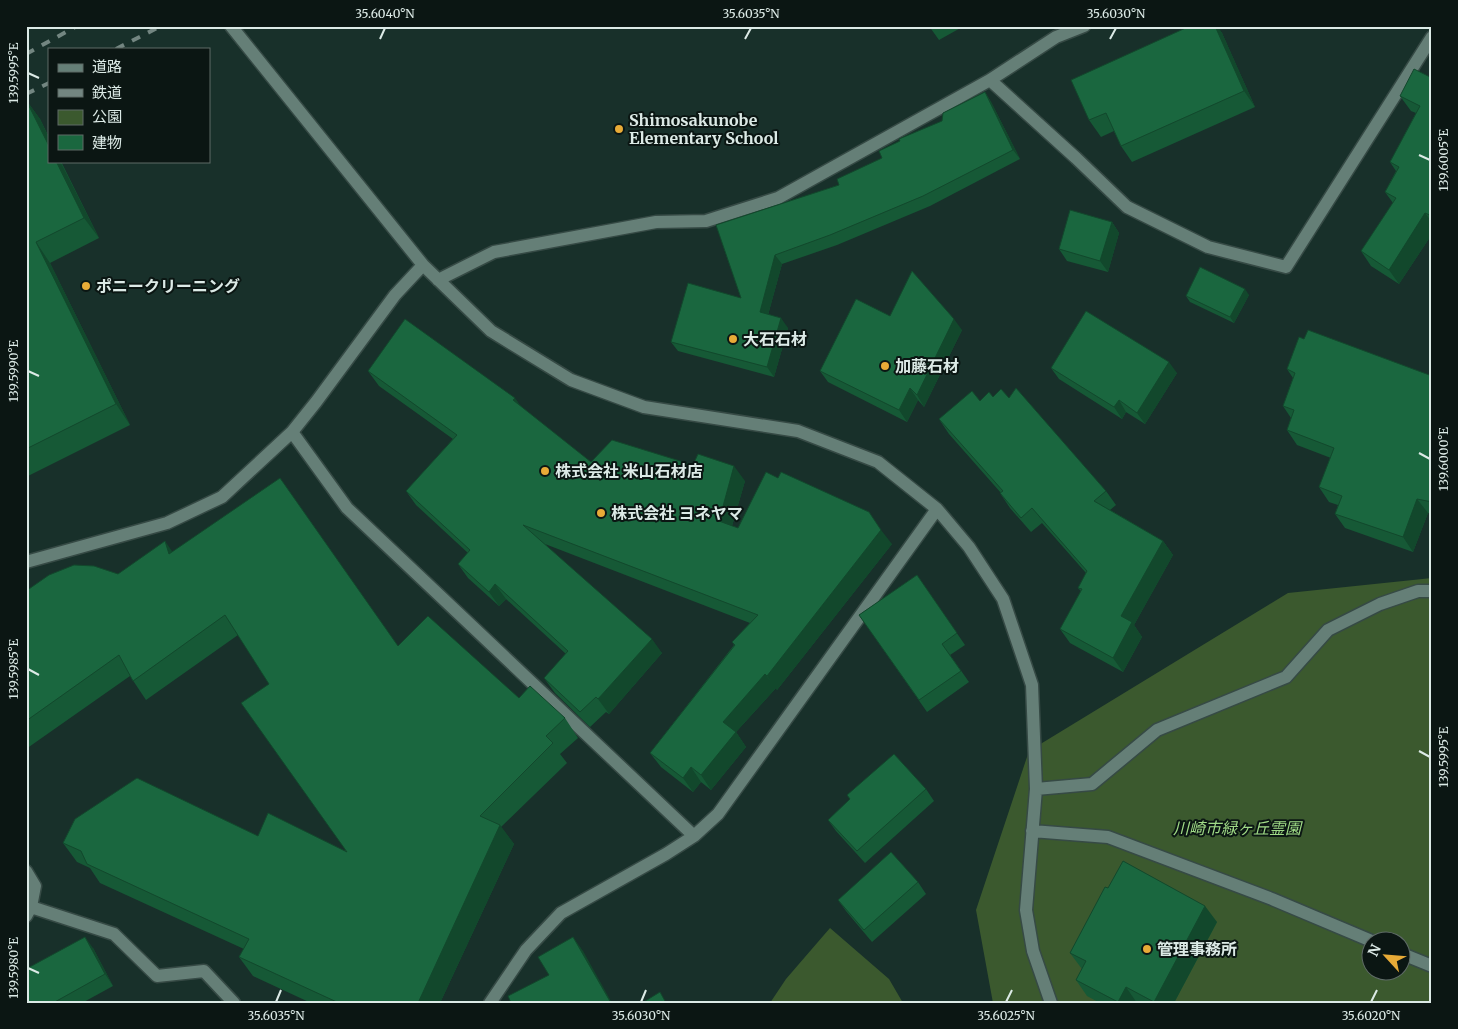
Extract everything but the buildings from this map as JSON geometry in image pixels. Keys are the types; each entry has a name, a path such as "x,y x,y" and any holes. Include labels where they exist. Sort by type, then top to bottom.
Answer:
{"street":[{"path":"231,26 423,265 492,331 572,380 644,407 798,431 878,462 937,509 969,547 1003,599 1032,685 1036,789 1026,910 1033,951 1051,1003"},
{"path":"438,280 494,252 656,222 706,221 778,198 990,80 1056,37 1084,26"},
{"path":"990,80 1127,207 1208,247 1286,267 1432,37"},
{"path":"26,562 167,523 222,497 292,432 395,295 423,265"},
{"path":"292,432 347,508 694,836"},
{"path":"490,1003 526,950 561,913 666,854 694,836 718,814 937,509"},
{"path":"1036,789 1092,784 1157,730 1286,677 1328,630 1380,604 1418,591 1432,592"},
{"path":"1032,831 1108,837 1272,898 1360,936"},
{"path":"26,871 35,886 28,911 114,934 157,976 204,971 234,1003"},
{"path":"1410,957 1432,966"}],"green space":[{"name":"川崎市緑ヶ丘霊園","path":"1432,578 1432,1003 993,1003 976,910 1029,751 1288,593"},
{"path":"830,928 889,979 903,1003 770,1003 786,979"}],"railway":[{"path":"26,54 77,26"},
{"path":"118,48 161,26"},
{"path":"26,94 48,83"}],"place":[{"name":"Shimosakunobe Elementary School","path":"619,129"},
{"name":"ポニークリーニング","path":"86,286"},
{"name":"大石石材","path":"733,339"},
{"name":"加藤石材","path":"885,366"},
{"name":"株式会社 米山石材店","path":"545,471"},
{"name":"株式会社 ヨネヤマ","path":"601,513"},
{"name":"管理事務所","path":"1147,949"}]}
